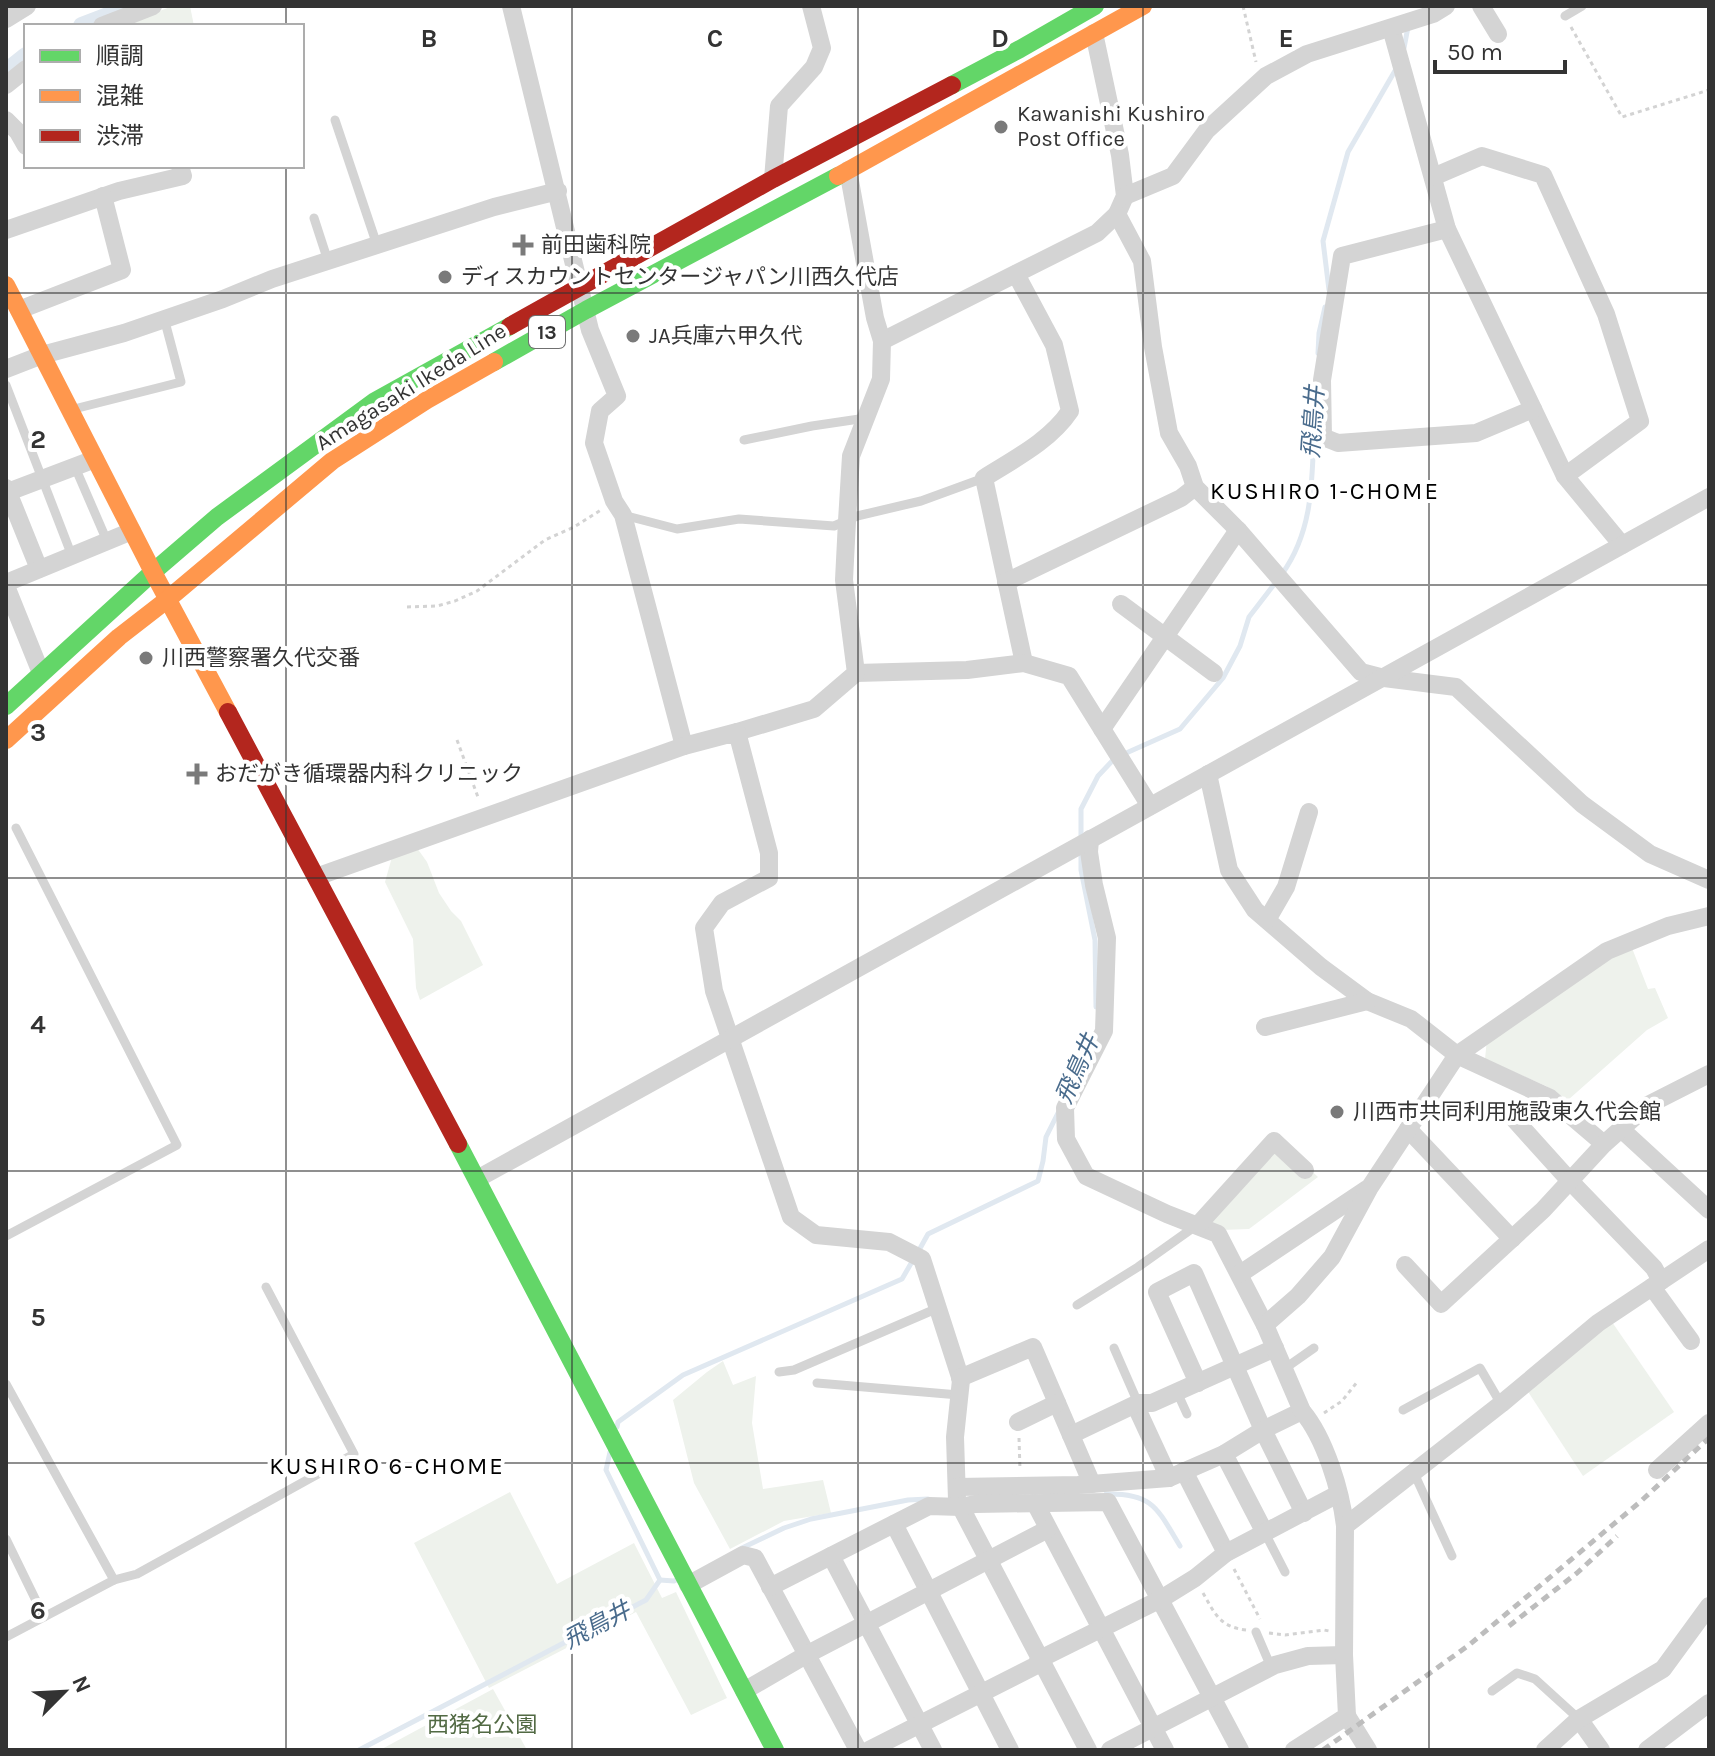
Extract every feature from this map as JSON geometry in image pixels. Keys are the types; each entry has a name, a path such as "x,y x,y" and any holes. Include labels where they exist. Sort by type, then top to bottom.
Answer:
{"main road":[{"name":"Amagasaki Ikeda Line","path":"6,740 119,637 332,461 427,400 586,310 848,170 1143,6"},
{"name":"Amagasaki Ikeda Line","path":"6,706 217,517 375,401 773,179 1020,49 1090,7"},
{"path":"6,285 153,572 477,1179 775,1750"}],"street":[{"path":"6,19 27,6"},
{"path":"107,24 153,6"},
{"path":"511,6 590,330 617,396 600,411 594,443 618,508 684,746"},
{"path":"773,179 779,106 814,67 822,48 811,6"},
{"path":"1125,196 1173,176 1207,130 1266,76 1307,54 1433,14 1446,6"},
{"path":"1481,6 1498,34"},
{"path":"1391,28 1447,229 1565,476 1622,545"},
{"path":"882,341 1097,233 1117,214 1125,196 1120,155 1094,33"},
{"path":"6,85 24,71"},
{"path":"6,120 24,142"},
{"path":"1433,177 1482,156 1543,175 1606,314 1640,421 1565,476"},
{"path":"6,230 103,196 183,176 181,168"},
{"path":"848,170 882,341 881,379 851,456 844,580 856,673"},
{"path":"6,369 42,355 124,333 272,279 494,207 558,191"},
{"path":"19,310 122,270 103,196"},
{"path":"1117,214 1142,261 1153,347 1169,433 1188,466 1195,487 1238,530 1361,672 1456,687 1582,804 1650,854 1709,880"},
{"path":"1447,229 1342,256 1322,380 1323,437 1338,443 1476,433 1533,409"},
{"path":"1016,274 1054,345 1070,411 1062,423 1034,446 984,478 1024,663"},
{"path":"39,569 7,491 95,459"},
{"path":"1006,582 1181,498 1195,487"},
{"path":"477,1179 1709,497"},
{"path":"1102,729 1238,530"},
{"path":"41,673 6,584 132,531"},
{"path":"1121,604 1214,673"},
{"path":"316,877 684,746 814,709 856,673 967,670 1024,663 1069,676 1150,806"},
{"path":"737,732 769,853 769,878 722,903 704,928 714,991 729,1038 791,1217 816,1235 889,1242 922,1259 960,1386 955,1437 957,1500 1088,1750"},
{"path":"1208,774 1229,870 1255,910 1321,967 1367,1001 1411,1019 1457,1055 1550,1098 1604,1144"},
{"path":"1267,920 1286,887 1309,812"},
{"path":"1090,839 1094,885 1107,938 1104,1031 1065,1108 1066,1139 1086,1176 1152,1208 1218,1234 1240,1274 1334,1473 1343,1506 1347,1716 1368,1750"},
{"path":"1265,1325 1298,1296 1332,1257 1370,1187 1457,1055 1607,951 1668,926 1709,916"},
{"path":"1265,1027 1367,1001"},
{"path":"1405,1265 1441,1304 1543,1210 1604,1144 1648,1105 1709,1074"},
{"path":"1515,1120 1654,1268 1656,1284 1691,1341"},
{"path":"1408,1129 1512,1239"},
{"path":"1621,1129 1709,1210"},
{"path":"1198,1225 1274,1141 1305,1170"},
{"path":"1240,1274 1370,1187"},
{"path":"1345,1526 1501,1404 1598,1323 1708,1252"},
{"path":"1198,1383 1153,1294 1194,1273 1263,1430 1304,1513"},
{"path":"960,1386 1033,1347 1092,1484"},
{"path":"1071,1435 1138,1403 1152,1403 1275,1348"},
{"path":"1018,1422 1057,1403"},
{"path":"1138,1403 1139,1413 1226,1553"},
{"path":"957,1487 1092,1484 1176,1474 1224,1454 1263,1430 1307,1416"},
{"path":"1657,1470 1709,1423"},
{"path":"1224,1454 1265,1533"},
{"path":"869,1750 1161,1599 1195,1578 1226,1553 1338,1494"},
{"path":"770,1587 929,1506 1108,1502 1240,1750"},
{"path":"1035,1503 1165,1750"},
{"path":"894,1524 1010,1750"},
{"path":"744,1691 866,1623 1048,1529"},
{"path":"688,1585 743,1555 755,1558 858,1750"},
{"path":"831,1556 933,1750"},
{"path":"1545,1750 1579,1719 1663,1669 1709,1606"},
{"path":"1110,1750 1271,1667 1344,1646"},
{"path":"1647,1750 1709,1703"},
{"path":"1294,1750 1347,1716"},
{"path":"1579,1719 1601,1750"}],"lane":[{"path":"1565,16 1582,6"},
{"path":"335,120 377,245"},
{"path":"314,218 328,261"},
{"path":"70,410 181,382 164,318"},
{"path":"6,385 72,556"},
{"path":"744,440 868,417"},
{"path":"75,467 107,541"},
{"path":"618,508 677,529 739,519 834,526 857,516 921,501 984,478"},
{"path":"6,1236 177,1145 16,828"},
{"path":"1077,1305 1198,1225"},
{"path":"6,1637 114,1580 137,1574 354,1454 266,1287"},
{"path":"779,1372 794,1370 938,1308"},
{"path":"1114,1348 1138,1403"},
{"path":"1284,1369 1314,1348"},
{"path":"1403,1410 1480,1368 1501,1404"},
{"path":"817,1383 960,1386"},
{"path":"6,1384 114,1580"},
{"path":"1177,1392 1187,1414"},
{"path":"1414,1473 1442,1545 1452,1556"},
{"path":"1265,1533 1285,1572"},
{"path":"6,1539 44,1617"},
{"path":"1256,1632 1271,1667"},
{"path":"1492,1691 1517,1673 1535,1679 1579,1719"}],"path":[{"path":"1243,6 1260,81"},
{"path":"1565,16 1622,117 1709,90"},
{"path":"407,607 437,606 477,591 545,540 618,508"},
{"path":"457,740 484,817"},
{"path":"1307,1416 1342,1401 1358,1381"},
{"path":"1018,1422 1021,1486"},
{"path":"1226,1553 1267,1633"},
{"path":"1195,1578 1216,1617 1233,1629 1285,1635 1324,1630 1344,1646"}],"green space":[{"path":"173,6 190,6 194,24 124,24"},
{"path":"417,848 427,862 439,893 461,921 483,965 420,1000 416,988 413,939 385,882 392,857"},
{"path":"1632,948 1648,989 1655,988 1668,1018 1647,1030 1568,1100 1546,1086 1485,1059 1487,1039 1606,960"},
{"path":"1282,1143 1318,1177 1249,1229 1221,1230 1210,1221"},
{"path":"1612,1322 1674,1412 1583,1476 1525,1387"},
{"path":"723,1361 733,1385 756,1376 752,1423 763,1489 823,1480 831,1513 784,1521 730,1549 694,1483 673,1400"},
{"path":"510,1492 557,1584 634,1543 662,1598 676,1592 727,1698 691,1715 636,1612 489,1688 414,1543"},
{"name":"西猪名公園","path":"493,1689 527,1750 380,1750"}],"waterway":[{"path":"87,24 116,13"},
{"name":"飛鳥井","path":"1404,48 1408,27"},
{"path":"6,72 24,58"},
{"name":"飛鳥井","path":"1329,290 1323,241 1348,152 1396,69"},
{"name":"飛鳥井","path":"1318,353 1325,307"},
{"name":"飛鳥井","path":"1282,574 1300,541 1305,523 1311,487 1314,430"},
{"name":"飛鳥井","path":"1081,841 1081,809 1098,776 1115,758 1180,729 1223,678 1240,646 1249,617 1276,582"},
{"name":"飛鳥井","path":"1081,855 1081,870 1095,940 1096,1007"},
{"name":"飛鳥井","path":"918,1252 928,1234 1038,1181 1046,1137 1058,1113"},
{"name":"飛鳥井","path":"617,1427 618,1422 683,1375 902,1279 913,1260"},
{"name":"飛鳥井","path":"359,1750 646,1600 660,1580 606,1470 610,1452"},
{"path":"1106,1494 1134,1496 1152,1505 1180,1546"},
{"path":"742,1548 811,1519 928,1499"},
{"path":"660,1580 678,1579"}],"railway":[{"path":"1323,1750 1469,1645 1640,1502 1709,1438"},
{"path":"1509,1626 1577,1573 1617,1536"}],"traffic: fast":[{"path":"952,85 1095,6"},
{"path":"494,362 838,176"},
{"path":"6,706 217,517 375,401 510,326"},
{"path":"458,1144 775,1750"}],"traffic: slow":[{"path":"838,176 1143,6"},
{"path":"6,285 228,712"},
{"path":"6,740 119,637 332,461 427,400 494,362"}],"traffic: jam":[{"path":"510,326 773,179 952,85"},
{"path":"228,712 458,1144"}],"place":[{"name":"Kawanishi Kushiro Post Office","path":"1001,127"},
{"name":"前田歯科院","path":"523,245"},
{"name":"ディスカウントセンタージャパン川西久代店","path":"445,277"},
{"name":"JA兵庫六甲久代","path":"633,336"},
{"name":"川西警察署久代交番","path":"146,658"},
{"name":"おだがき循環器内科クリニック","path":"197,774"},
{"name":"川西市共同利用施設東久代会館","path":"1337,1112"}],"district":[{"name":"KUSHIRO 1-CHOME","path":"1325,491"},
{"name":"KUSHIRO 6-CHOME","path":"387,1466"}]}
